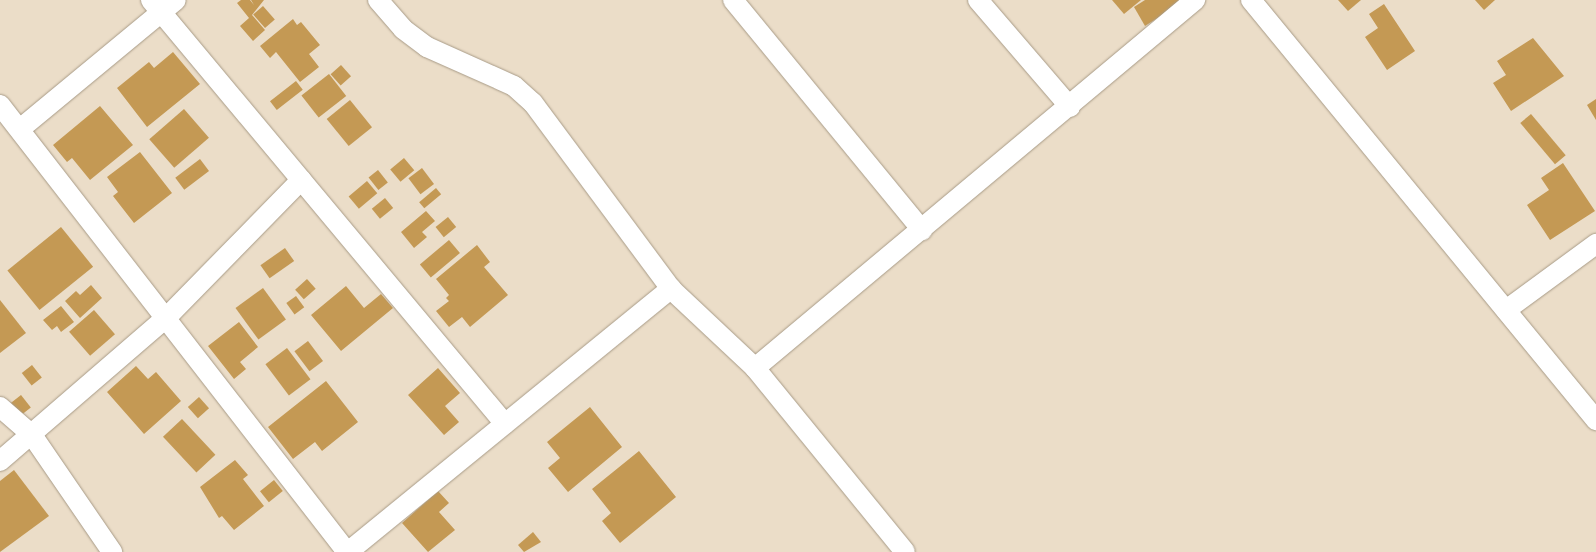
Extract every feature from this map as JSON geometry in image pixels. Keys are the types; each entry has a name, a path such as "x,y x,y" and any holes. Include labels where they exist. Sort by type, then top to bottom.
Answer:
{"street":[{"path":"733,0 922,230"},
{"path":"978,0 1070,107"},
{"path":"756,368 1070,107 1195,0"},
{"path":"1251,0 1596,420"},
{"path":"384,2 403,29 427,47 514,86 533,103 671,289 756,368 905,552"},
{"path":"20,129 163,4 301,180 505,424"},
{"path":"0,105 167,317 347,552 671,289"},
{"path":"0,461 32,436 167,317 301,180"},
{"path":"1506,310 1596,244"},
{"path":"0,407 32,436 112,552"}],"building":[{"path":"241,0 250,0 254,5 251,0 264,0 252,15 265,30 253,41 240,26 249,18 237,3"},
{"path":"1112,0 1141,0 1124,14"},
{"path":"1145,0 1186,0 1145,26 1134,7"},
{"path":"1338,0 1361,0 1348,11"},
{"path":"1475,0 1495,0 1484,10"},
{"path":"1384,4 1415,51 1387,70 1365,37 1378,28 1369,14"},
{"path":"263,6 275,20 265,28 253,15"},
{"path":"293,19 297,25 301,22 320,45 309,54 319,67 300,82 276,52 270,58 260,46"},
{"path":"1533,38 1564,76 1511,111 1493,83 1506,75 1497,61"},
{"path":"173,52 200,84 147,127 117,88 149,62 154,68"},
{"path":"341,65 351,76 341,86 331,74"},
{"path":"329,74 346,96 319,118 301,96"},
{"path":"296,81 303,90 277,110 270,101"},
{"path":"1596,99 1596,120 1587,105"},
{"path":"350,100 372,127 349,146 327,119"},
{"path":"100,106 133,145 90,180 72,158 67,162 53,145"},
{"path":"184,109 209,138 174,168 149,139"},
{"path":"1531,114 1566,155 1555,164 1520,123"},
{"path":"140,152 172,193 134,223 113,196 118,192 107,177"},
{"path":"404,158 414,170 400,182 390,170"},
{"path":"200,159 209,171 184,190 175,178"},
{"path":"1563,163 1595,211 1550,240 1527,205 1549,190 1541,178"},
{"path":"422,168 434,184 420,194 408,178"},
{"path":"378,170 388,183 378,190 369,177"},
{"path":"367,181 377,193 359,209 349,196"},
{"path":"436,188 441,194 424,208 419,202"},
{"path":"385,198 393,208 380,219 372,209"},
{"path":"426,211 435,221 422,232 427,237 414,248 401,232"},
{"path":"448,217 456,227 444,237 436,227"},
{"path":"61,227 93,267 39,310 7,270"},
{"path":"449,240 460,253 431,277 420,264"},
{"path":"477,245 490,262 484,267 508,295 470,327 462,317 449,327 436,311 449,301 446,298 449,295 436,279"},
{"path":"285,248 294,261 270,278 260,265"},
{"path":"307,279 316,289 304,299 295,290"},
{"path":"91,285 102,298 80,318 65,301 76,291 80,295"},
{"path":"346,286 364,308 381,294 393,308 341,351 311,315"},
{"path":"263,288 286,320 258,340 235,308"},
{"path":"296,296 304,307 295,314 286,303"},
{"path":"0,300 26,333 0,353"},
{"path":"61,306 74,322 61,332 57,326 52,330 43,320"},
{"path":"94,310 115,334 90,356 69,332"},
{"path":"239,322 258,347 240,362 246,369 234,379 208,346"},
{"path":"308,341 323,361 309,371 294,351"},
{"path":"287,348 310,379 289,395 265,364"},
{"path":"32,365 42,378 32,386 22,373"},
{"path":"136,366 148,379 156,372 181,401 144,434 107,392"},
{"path":"438,368 460,393 445,406 459,422 444,435 408,395"},
{"path":"326,381 358,422 322,451 315,442 293,459 268,427"},
{"path":"21,395 31,408 21,416 11,403"},
{"path":"199,397 209,408 198,418 188,407"},
{"path":"590,407 622,447 568,492 548,468 560,458 547,442"},
{"path":"182,419 215,455 196,473 163,437"},
{"path":"639,451 676,497 620,543 602,521 611,513 592,489"},
{"path":"235,460 248,475 243,479 264,506 234,530 222,516 219,518 200,487"},
{"path":"14,470 49,516 0,552 0,481"},
{"path":"274,480 283,491 269,502 260,491"},
{"path":"438,491 449,503 439,512 455,530 428,552 402,523"},
{"path":"533,532 541,542 524,552 518,545"}]}
